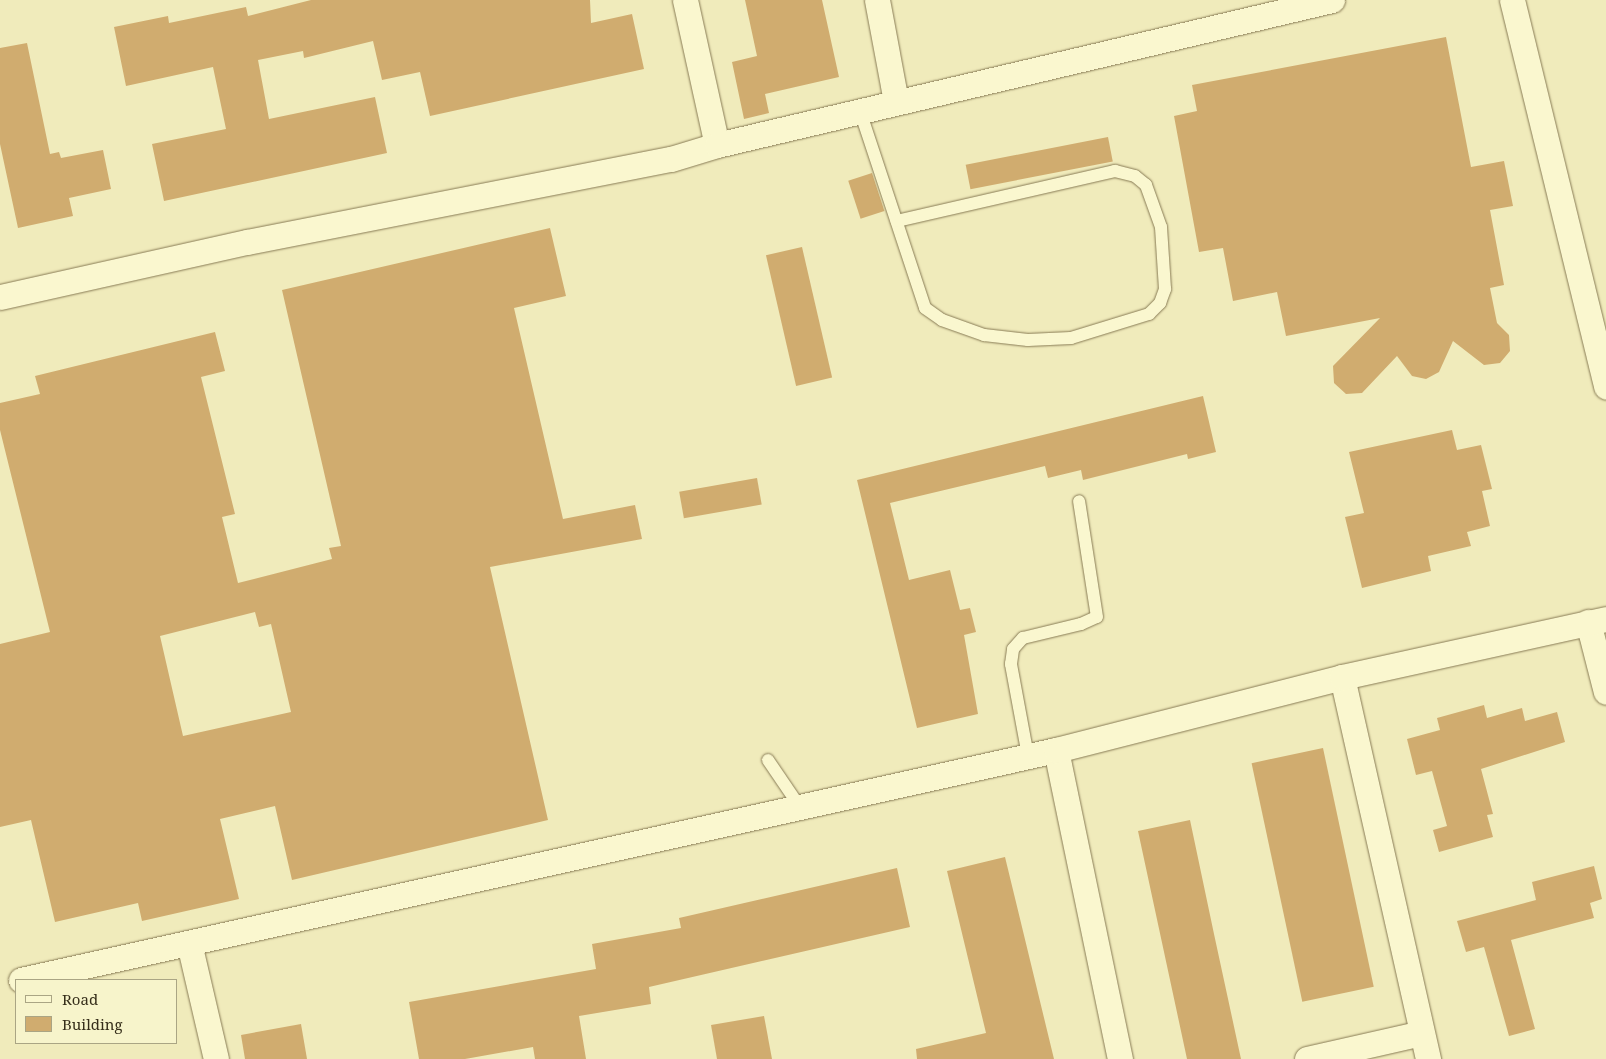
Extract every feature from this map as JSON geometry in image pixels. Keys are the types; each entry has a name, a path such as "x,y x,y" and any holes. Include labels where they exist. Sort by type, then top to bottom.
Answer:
{"street":[{"path":"685,0 717,145"},
{"path":"878,0 896,102"},
{"path":"0,297 247,242 671,159 717,145 1332,0"},
{"path":"1512,0 1606,387"},
{"path":"26,979 1056,750 1342,677 1597,621 1606,692"},
{"path":"1342,677 1428,1059"},
{"path":"1056,750 1120,1059"},
{"path":"189,943 216,1059"},
{"path":"0,985 15,981"},
{"path":"1307,1059 1421,1033"}],"lane":[{"path":"860,111 925,308 942,320 984,336 1028,340 1071,338 1149,314 1160,303 1165,289 1161,228 1146,185 1135,176 1115,171 897,221"},
{"path":"1028,756 1010,664 1013,649 1023,638 1081,624 1097,617 1080,501"},
{"path":"768,760 800,807"}],"building":[{"path":"311,0 590,0 591,23 632,14 644,69 430,116 420,72 382,80 373,41 304,58 303,51 258,60 269,119 375,97 387,153 164,201 152,144 226,129 213,67 126,86 114,27 168,16 169,23 246,7 248,16"},
{"path":"745,0 822,0 839,77 765,94 769,113 744,119 732,62 757,56"},
{"path":"1446,37 1471,167 1504,161 1513,206 1490,210 1504,285 1490,288 1497,323 1509,335 1510,351 1500,363 1484,365 1453,341 1439,372 1426,379 1412,376 1397,356 1362,393 1346,394 1334,383 1333,366 1380,318 1286,336 1277,292 1233,301 1223,248 1199,252 1174,116 1197,111 1192,85"},
{"path":"27,43 50,154 59,152 61,158 103,150 111,189 69,198 73,216 18,228 0,144 0,48"},
{"path":"1108,137 1113,162 970,189 966,165"},
{"path":"872,173 884,211 861,219 848,181"},
{"path":"550,228 566,296 514,308 563,519 635,505 642,539 490,567 548,820 292,880 275,806 220,819 239,899 142,921 138,903 55,922 31,820 0,827 0,644 50,632 0,430 0,403 40,394 35,376 215,332 225,371 201,377 235,514 222,517 238,583 332,559 329,548 341,546 282,290","holes":["255,612 259,627 271,624 291,712 183,736 160,636"]},
{"path":"802,247 832,378 796,386 766,255"},
{"path":"1203,396 1216,452 1188,459 1187,454 1083,480 1081,470 1048,478 1045,466 890,503 909,580 950,570 960,610 970,608 976,632 964,635 978,714 917,728 857,480"},
{"path":"1452,430 1457,450 1481,445 1492,489 1482,491 1490,526 1467,532 1471,546 1428,556 1431,571 1362,588 1345,517 1364,513 1349,452"},
{"path":"757,478 762,505 684,518 679,492"},
{"path":"1484,705 1487,718 1522,708 1525,721 1557,712 1565,742 1481,769 1493,814 1487,815 1493,837 1439,852 1433,830 1447,826 1432,771 1416,775 1407,739 1440,730 1437,718"},
{"path":"1323,748 1374,987 1302,1002 1252,763"},
{"path":"1190,820 1241,1059 1187,1059 1138,831"},
{"path":"1005,857 1054,1059 917,1059 916,1049 986,1033 947,871"},
{"path":"1594,866 1602,899 1590,903 1594,918 1511,940 1535,1029 1509,1036 1484,947 1466,952 1457,921 1536,900 1532,882"},
{"path":"897,868 910,927 649,987 651,1004 579,1016 586,1059 535,1059 533,1047 465,1059 419,1059 409,1002 596,969 592,944 681,928 679,918"},
{"path":"764,1016 772,1059 717,1059 711,1025"},
{"path":"301,1024 307,1059 245,1059 241,1035"}]}
